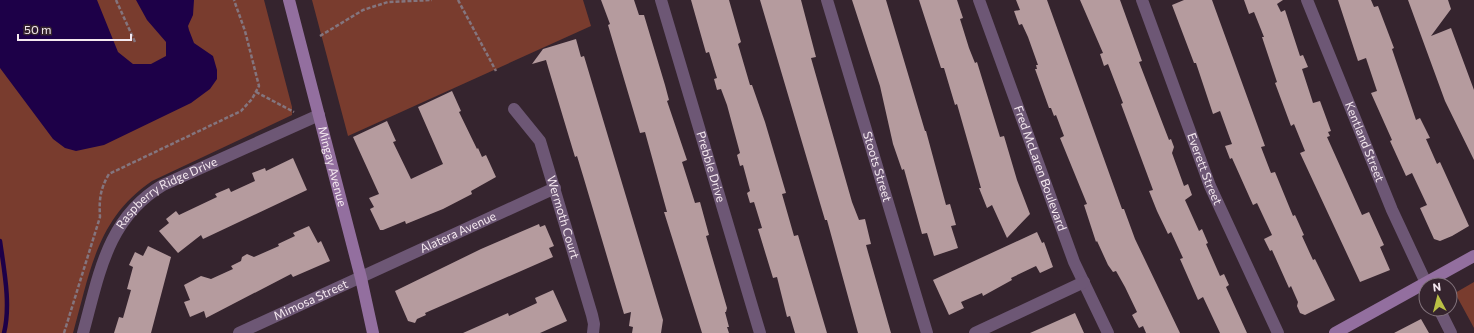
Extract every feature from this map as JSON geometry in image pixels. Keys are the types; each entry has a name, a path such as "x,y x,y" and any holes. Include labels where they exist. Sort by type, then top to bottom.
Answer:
{"street":[{"name":"Mingay Avenue","path":"289,0 361,278 373,333"},
{"name":"Prebble Drive","path":"661,0 760,333"},
{"name":"Stoots Street","path":"827,0 927,333"},
{"name":"Fred McLaren Boulevard","path":"979,0 1066,239 1108,333"},
{"name":"Everett Street","path":"1142,0 1210,186 1278,333"},
{"name":"Kentland Street","path":"1307,0 1392,210 1423,277"},
{"name":"Wermoth Court","path":"514,109 540,141 592,315 594,324 592,333"},
{"name":"Raspberry Ridge Drive","path":"83,333 105,253 120,225 141,201 163,185 319,115"},
{"name":"Alatera Avenue","path":"361,278 555,188"},
{"path":"1438,277 1474,256"},
{"name":"Mimosa Street","path":"239,333 361,278"},
{"path":"975,333 1084,282"},
{"path":"1335,333 1418,288"},
{"path":"1443,317 1451,333"}],"path":[{"path":"116,0 135,42"},
{"path":"64,333 100,217 99,202 101,187 109,174 241,111 256,92 259,86 245,31 234,0"},
{"path":"320,36 363,10 388,2 432,0"},
{"path":"458,0 496,71"},
{"path":"256,92 295,113"}],"shaded area":[{"path":"0,0 264,0 292,107 292,115 152,181 133,196 118,212 98,249 73,333 0,333"},
{"path":"0,0 97,0 118,52 133,64 151,64 166,56 166,42 147,20 136,0 194,0 193,15 188,26 189,30 194,43 213,56 217,70 217,79 210,89 191,103 104,145 76,151 65,148 53,139 0,68"},
{"path":"312,0 583,0 591,26 348,136"},
{"path":"1474,282 1474,328 1458,299 1458,291"}],"building":[{"path":"601,0 634,0 639,15 644,15 665,85 669,100 667,101 687,160 682,162 695,203 700,202 709,235 706,236 727,308 725,312 729,333 702,333 664,212 667,212 645,132 640,133 608,25 610,24"},
{"path":"691,0 729,0 741,42 738,44 750,85 752,85 765,122 786,193 782,194 794,236 798,235 827,333 795,333 790,316 787,317 777,277 773,278 758,229 762,228 754,202 750,203 747,193 750,191 743,165 740,166 737,155 740,153 727,105 721,89 717,90 714,79 717,78 709,52 706,53"},
{"path":"760,0 801,0 816,57 811,58 852,202 859,220 865,219 871,244 866,245 891,333 858,333 827,220 825,220"},
{"path":"852,0 886,0 926,131 946,205 950,204 956,225 951,226 958,248 934,256 927,233 922,234 904,169 902,170 893,144 880,86"},
{"path":"919,0 957,0 963,18 960,19 969,48 975,63 977,62 1000,137 1004,136 1017,180 1030,214 1007,238 992,205 987,208 979,188 981,188 957,104 955,105 944,68 941,68"},
{"path":"1016,0 1047,0 1122,209 1124,209 1135,239 1180,333 1146,333 1143,326 1139,328 1132,315 1137,312 1125,287 1116,271 1113,272 1108,265 1097,241 1096,242 1084,205 1087,204 1060,138 1064,136 1056,115 1054,116 1051,108 1049,108 1035,69 1037,69 1036,65 1038,65 1028,37 1022,24 1019,25 1014,11 1020,10"},
{"path":"1080,0 1120,0 1142,61 1139,62 1169,140 1171,139 1174,147 1172,153 1184,186 1188,184 1192,195 1185,200 1199,231 1202,229 1208,243 1206,244 1220,276 1224,274 1229,285 1226,287 1247,333 1220,333 1203,297 1198,300 1180,259 1183,258 1171,232 1168,234 1149,191 1153,190 1121,104 1123,103 1108,64 1104,66 1100,54 1103,53"},
{"path":"1184,0 1212,0 1265,146 1261,147 1271,173 1275,172 1293,216 1295,215 1304,235 1302,236 1313,260 1315,259 1335,300 1305,315 1300,313 1297,306 1298,302 1291,286 1289,288 1272,250 1270,251 1264,239 1272,235 1257,203 1253,205 1225,146 1232,144 1220,111 1213,114 1196,63 1194,63 1172,5"},
{"path":"1244,0 1283,0 1277,4 1281,12 1285,10 1300,56 1303,55 1308,67 1302,69 1313,103 1320,101 1331,131 1328,132 1330,136 1327,137 1362,215 1369,212 1384,245 1380,247 1390,270 1360,282 1300,153 1305,151 1294,124 1291,126 1275,83 1277,82 1262,37 1264,37 1254,12 1249,14"},
{"path":"1338,0 1371,0 1374,7 1378,6 1394,48 1392,49 1416,120 1420,118 1430,138 1426,139 1437,164 1440,162 1469,226 1452,236 1440,241 1434,239 1420,208 1427,205 1412,173 1406,176 1390,141 1392,140 1371,93 1377,91 1366,58 1358,61"},
{"path":"1408,0 1448,0 1451,9 1431,36 1451,28 1474,90 1474,160 1445,101"},
{"path":"576,39 581,57 584,56 663,320 661,333 632,333 633,327 629,326 631,312 624,314 577,156 575,157 546,60 532,64 543,49"},
{"path":"452,91 461,111 459,112 477,149 478,148 482,157 486,155 496,177 471,191 472,194 443,209 406,224 405,221 380,230 370,209 374,207 369,198 379,194 353,137 387,121 396,141 393,142 411,179 443,164 418,107"},
{"path":"293,158 307,190 203,239 201,235 178,253 159,231 169,223 166,219 176,211 179,215 217,197 215,194 229,188 231,192 255,181 252,173 265,168 266,171"},
{"path":"539,224 540,227 545,225 554,246 549,248 553,257 425,313 426,315 417,319 415,323 408,321 395,291 481,249"},
{"path":"309,226 318,243 321,241 330,261 293,277 291,274 206,318 204,311 190,317 184,302 190,300 184,285 201,276 211,279 233,269 231,266 241,261 242,257 247,254 254,257 279,246 278,244 295,236 293,233"},
{"path":"1037,232 1042,243 1044,242 1053,267 1040,273 1036,266 1011,278 1012,280 983,296 982,293 961,302 964,308 949,315 933,280"},
{"path":"148,246 171,257 151,333 114,333 119,317 123,318 131,290 127,289 133,267 129,265 135,252 143,256"},
{"path":"553,290 567,321 540,333 463,333 508,313 509,316 537,303 535,298"},
{"path":"1075,313 1084,333 1030,333"},
{"path":"1421,319 1429,333 1394,333"}],"waterway":[{"path":"0,241 7,299 4,333"}]}
